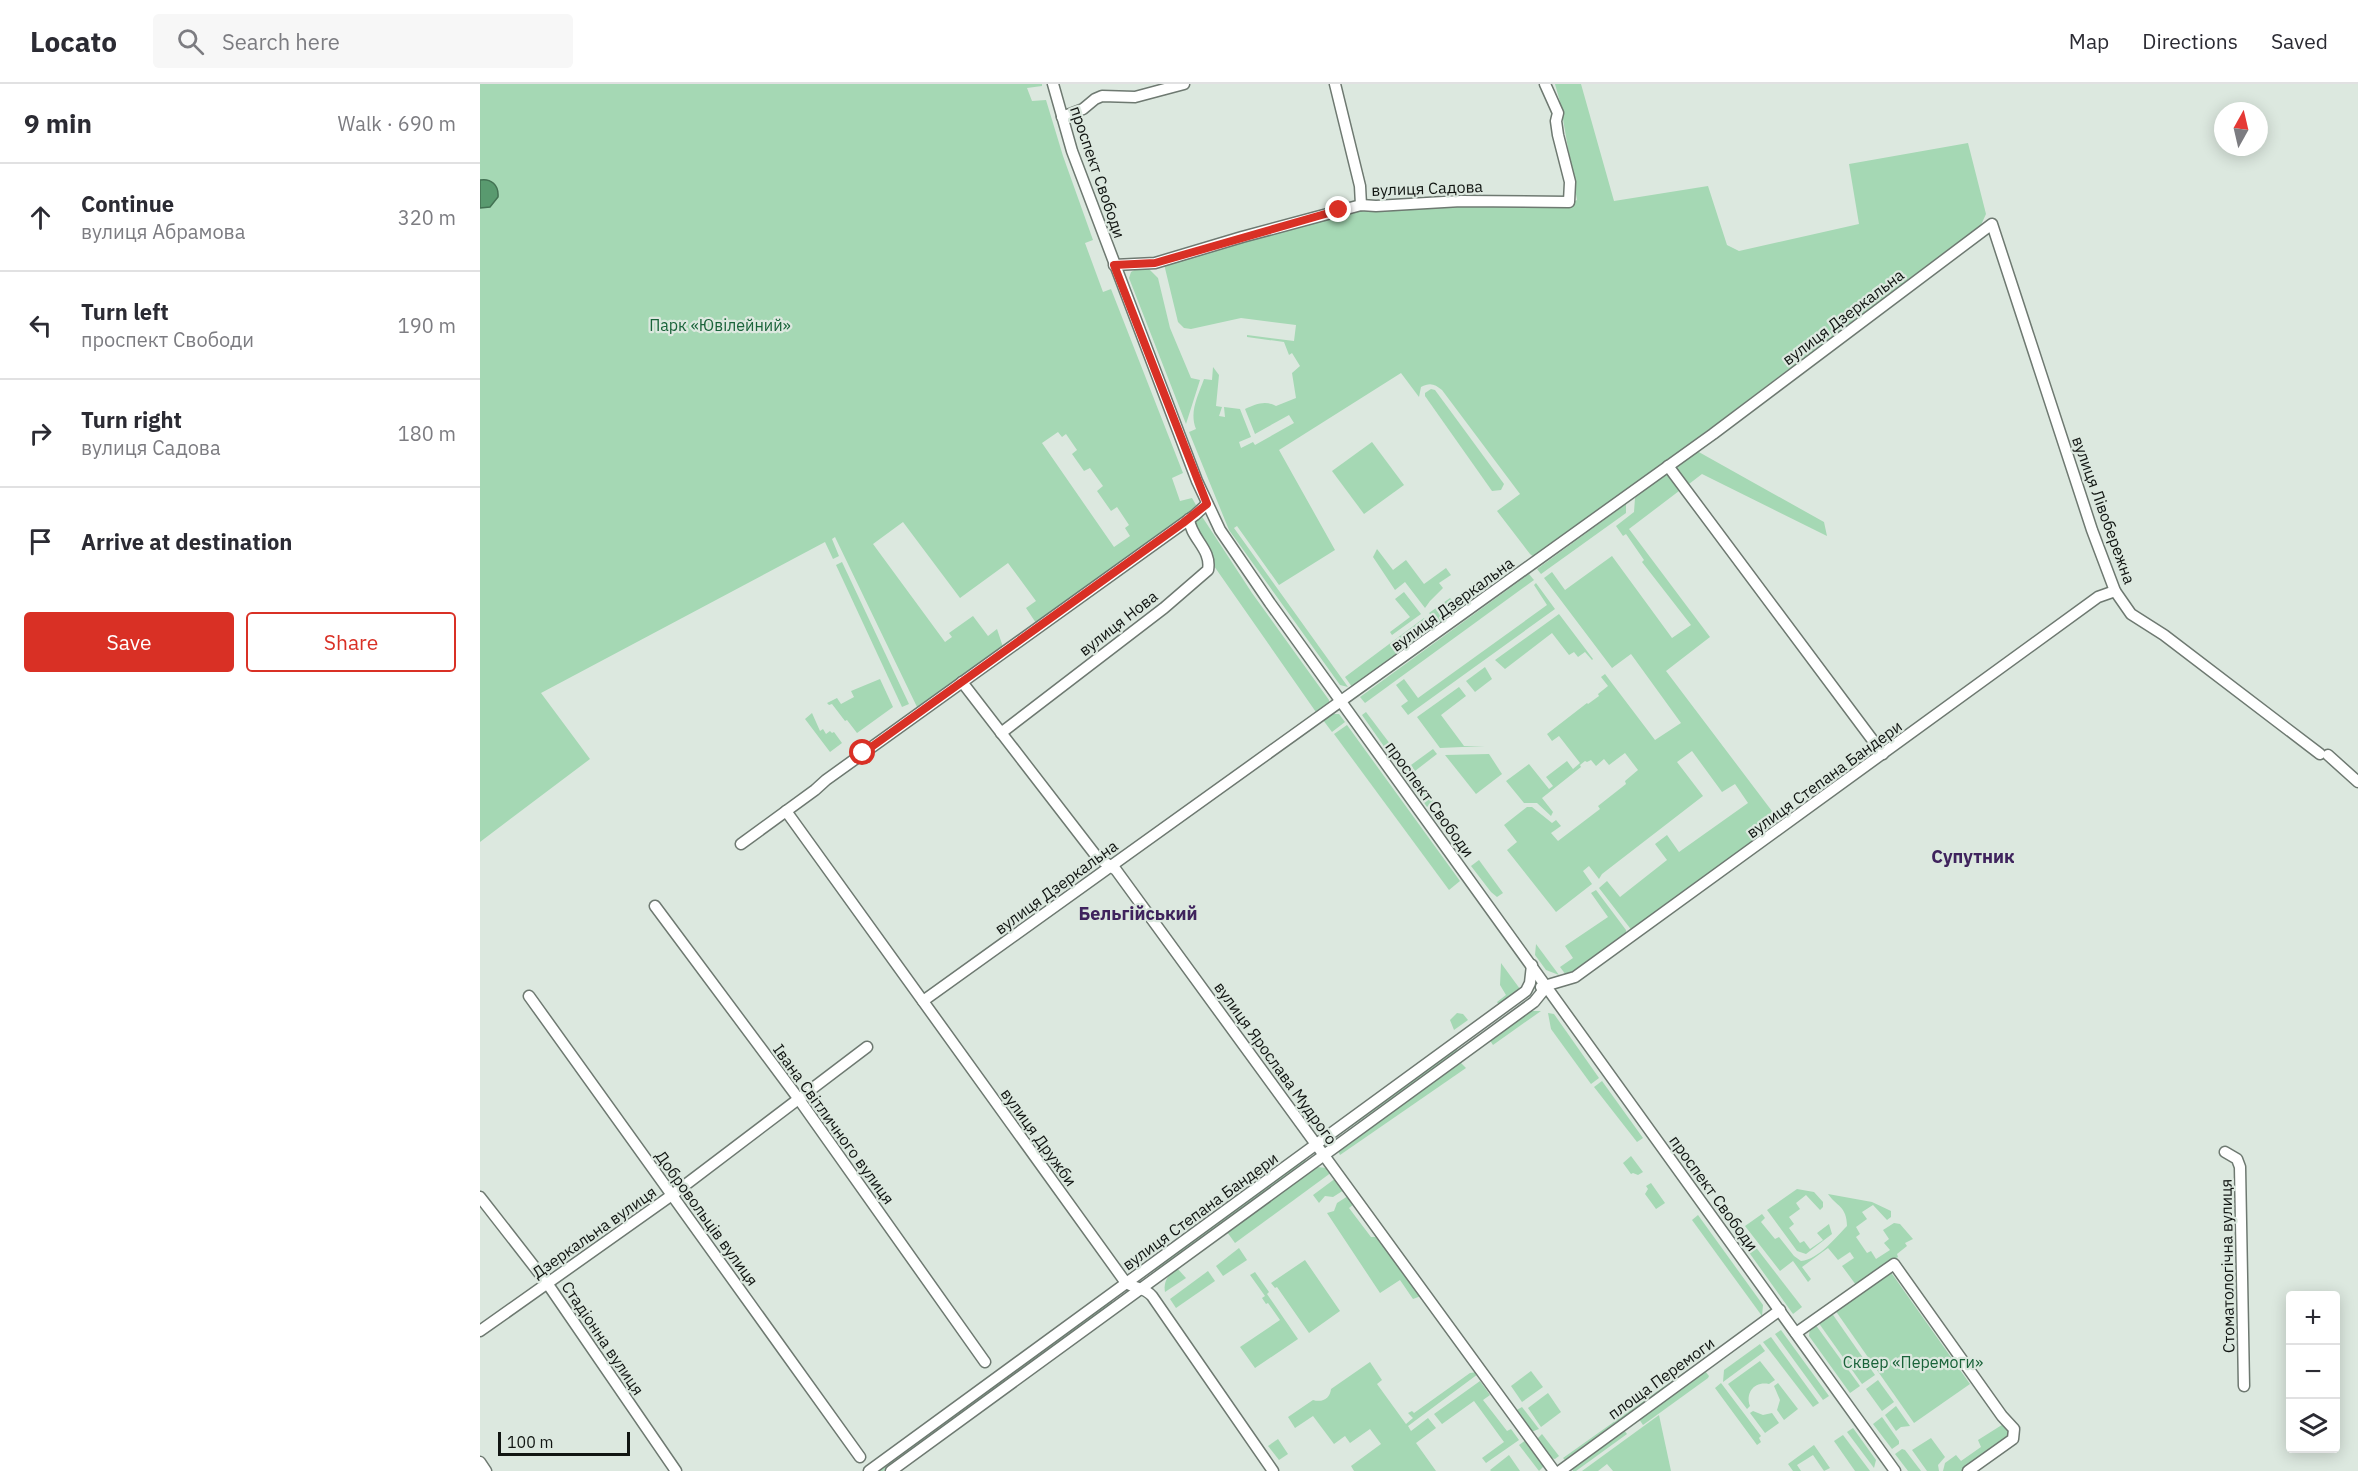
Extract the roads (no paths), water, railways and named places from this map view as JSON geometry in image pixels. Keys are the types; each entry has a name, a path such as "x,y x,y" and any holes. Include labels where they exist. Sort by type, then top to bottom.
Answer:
{"street":[{"name":"проспект Свободи","path":"1053,84 1072,151 1114,265 1207,504 1220,530 1341,702 1780,1310 1890,1469"},
{"path":"1062,117 1083,109 1102,96 1135,97 1184,84"},
{"path":"1335,84 1360,186 1361,205"},
{"name":"вулиця Садова","path":"1114,265 1155,263 1361,205 1461,201 1569,202 1570,182 1558,135 1556,122 1558,113 1545,84"},
{"name":"вулиця Дзеркальна","path":"923,1001 1668,466 1992,224"},
{"name":"вулиця Лівобережна","path":"1992,224 2092,530 2115,591 2131,614 2164,635 2358,782"},
{"path":"1668,466 1883,754"},
{"path":"741,844 1207,504"},
{"name":"вулиця Нова","path":"1001,733 1164,608 1208,570 1209,557 1191,528 1189,519"},
{"name":"вулиця Степана Бандери","path":"869,1471 1526,991 1575,977 2098,597 2115,591"},
{"name":"вулиця Ярослава Мудрого","path":"962,682 1097,857 1123,879 1324,1155 1559,1471"},
{"name":"вулиця Дружби","path":"786,811 1126,1283"},
{"name":"Івана Світличного вулиця","path":"655,906 798,1098 986,1362"},
{"path":"1526,991 1530,983 1532,965"},
{"name":"вулиця Степана Бандери","path":"891,1471 1534,1002 1547,986"},
{"name":"Добровольців вулиця","path":"529,996 860,1457"},
{"path":"1534,1002 1541,1000 1560,1004"},
{"path":"1458,1041 1465,1052"},
{"name":"Дзеркальна вулиця","path":"480,1331 672,1195 867,1047"},
{"name":"Стоматологічна вулиця","path":"2225,1152 2237,1160 2240,1167 2244,1386"},
{"name":"Стадіонна вулиця","path":"480,1197 547,1283 676,1471"},
{"path":"1796,1333 1894,1264 2002,1416 2014,1429 2013,1439 1968,1471"},
{"path":"1126,1283 1142,1288 1152,1296 1273,1471"},
{"name":"площа Перемоги","path":"1559,1471 1780,1310"},
{"path":"480,1462 486,1471"}],"district":[{"name":"Супутник","path":"1973,856"},
{"name":"Бельгійський","path":"1138,913"}],"park label":[{"name":"Парк «Ювілейний»","path":"720,325"},
{"name":"Сквер «Перемоги»","path":"1913,1362"}]}
